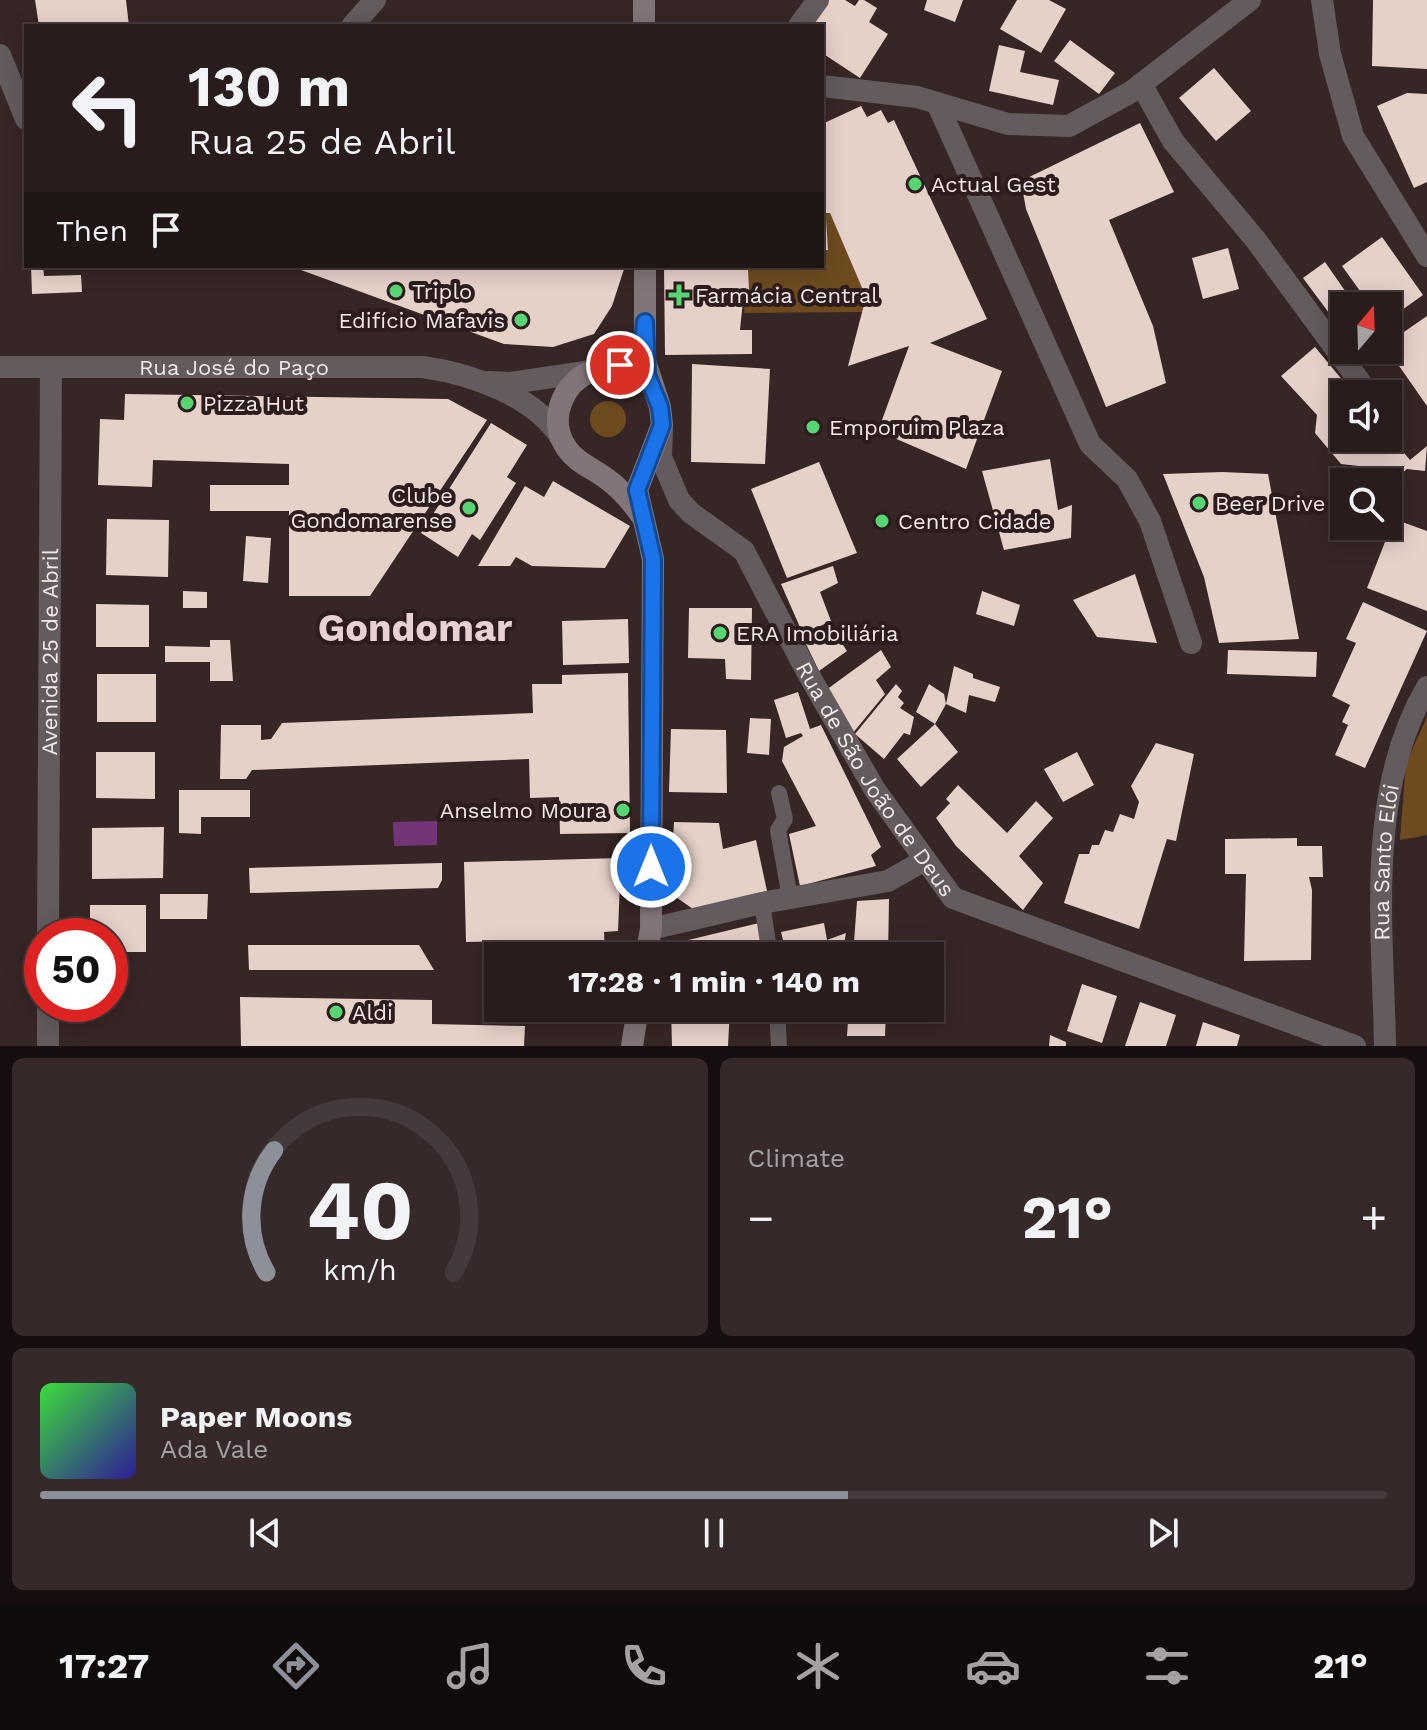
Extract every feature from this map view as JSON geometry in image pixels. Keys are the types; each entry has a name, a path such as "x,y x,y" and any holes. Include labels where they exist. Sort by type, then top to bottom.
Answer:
{"main road":[{"path":"644,0 644,24"},
{"path":"644,519 617,487 569,452 557,422 566,391 600,369 635,357 645,337 645,268"},
{"path":"645,322 645,361 660,407 662,425 657,442 647,457 637,490 653,559 649,942"},
{"path":"600,369 640,378 653,391"},
{"path":"589,469 615,472 633,467 647,457"},
{"path":"632,1046 636,1022"}],"street":[{"path":"354,24 375,0"},
{"path":"800,24 818,0"},
{"path":"824,86 917,97 1008,124 1069,126 1141,84 1250,0"},
{"path":"1322,0 1330,54 1353,136 1427,256"},
{"path":"0,55 8,98 24,117"},
{"path":"1141,84 1173,141 1255,239 1359,380"},
{"path":"937,103 1090,444 1127,479 1150,521 1191,643"},
{"name":"Rua José do Paço","path":"0,367 423,367 467,379 533,406 544,414 561,438"},
{"name":"Avenida 25 de Abril","path":"48,918 51,367"},
{"name":"Rua José do Paço","path":"467,379 511,383 600,369"},
{"name":"Rua de São João de Deus","path":"662,425 661,457 679,500 691,513 744,551 806,670 875,790 953,898 1355,1046"},
{"name":"Rua Santo Elói","path":"1385,1046 1382,876 1390,781 1414,709 1427,687"},
{"path":"651,929 762,903 888,881 925,860"},
{"path":"48,1022 48,1046"}],"lane":[{"path":"779,793 785,819 778,830 790,898"},
{"path":"762,903 768,942"},
{"path":"778,1022 779,1046"}],"shaded area":[{"path":"824,213 830,213 866,297 862,312 744,313 748,268 824,268"},
{"path":"608,401 621,406 626,419 621,432 608,437 595,432 590,419 595,406"},
{"path":"1427,717 1427,835 1400,840 1406,763"},
{"path":"437,821 437,845 394,846 393,822"}],"building":[{"path":"35,0 126,0 129,24 39,24"},
{"path":"827,0 845,0 855,6 859,0 864,0 877,8 869,22 888,34 860,78 824,54 824,24 811,24"},
{"path":"927,0 963,0 955,22 924,10"},
{"path":"1017,0 1049,0 1066,9 1041,53 1000,29"},
{"path":"1373,0 1427,0 1427,69 1372,66"},
{"path":"1070,40 1115,73 1099,94 1054,61"},
{"path":"999,45 1025,51 1020,72 1059,80 1053,105 989,91"},
{"path":"1214,68 1251,111 1216,141 1179,98"},
{"path":"1407,93 1427,94 1427,182 1414,188 1377,106"},
{"path":"861,106 867,117 881,110 888,123 894,120 987,319 930,343 1002,371 966,469 878,431 909,346 848,366 866,297 830,213 824,213 824,123"},
{"path":"1140,123 1174,192 1109,220 1153,326 1166,383 1106,407 1026,209 1021,181"},
{"path":"824,219 826,219 828,250 824,250"},
{"path":"1382,237 1423,295 1402,310 1402,292 1359,292 1342,266"},
{"path":"1228,248 1239,289 1203,299 1192,258"},
{"path":"1325,262 1346,292 1330,292 1329,313 1303,278"},
{"path":"31,268 43,268 44,276 81,275 82,292 32,294"},
{"name":"Edifício Mafavis","path":"295,268 624,269 612,306 594,334 553,347 504,344"},
{"path":"664,268 748,268 749,291 744,291 740,330 752,330 752,354 665,355"},
{"path":"1427,316 1427,406 1398,364 1402,364 1402,333"},
{"path":"1315,347 1342,380 1330,380 1330,451 1315,433 1317,415 1281,376"},
{"path":"692,364 770,369 765,464 691,462"},
{"path":"125,394 448,399 487,420 370,596 289,596 289,511 210,511 210,485 289,485 289,464 153,460 152,487 98,485 100,419 124,420"},
{"name":"Clube Gondomarense","path":"491,423 527,445 507,477 516,483 480,540 472,534 458,557 421,533"},
{"path":"1427,446 1425,471 1407,469 1402,473 1402,468 1361,468 1341,464 1331,452 1402,451 1410,460"},
{"path":"1050,459 1058,510 1072,505 1071,538 1004,550 982,471"},
{"path":"819,462 857,553 787,578 751,489"},
{"path":"1163,474 1268,474 1299,639 1219,643 1204,577"},
{"path":"553,481 630,526 605,568 532,566 516,557 510,566 478,566 525,486 544,497"},
{"path":"107,519 169,520 168,577 106,575"},
{"path":"1402,522 1427,531 1427,611 1367,588 1386,540 1402,540"},
{"path":"246,536 271,538 268,583 243,581"},
{"path":"833,566 838,583 820,592 831,621 803,634 781,584"},
{"path":"1135,574 1157,643 1097,637 1073,600"},
{"path":"183,591 207,592 207,608 183,608"},
{"path":"982,591 1020,605 1014,626 976,614"},
{"path":"1363,602 1427,631 1365,768 1335,755 1348,725 1342,722 1350,705 1332,696 1356,643 1346,639"},
{"path":"96,604 149,605 149,647 96,647"},
{"name":"ERA Imobiliária","path":"689,608 752,608 751,680 726,679 725,659 688,658"},
{"path":"628,619 629,663 563,665 562,621"},
{"path":"835,633 847,651 819,671 805,642"},
{"path":"210,640 230,640 233,681 210,681 210,662 165,662 165,646 210,647"},
{"path":"881,650 891,667 876,680 885,694 852,734 826,690"},
{"path":"1228,650 1317,652 1316,677 1227,674"},
{"path":"954,666 973,674 973,678 1000,687 995,702 969,695 966,713 946,704"},
{"path":"628,673 630,833 560,834 559,797 530,798 529,759 252,770 246,779 220,779 221,725 261,725 261,740 271,739 282,723 533,713 532,684 562,684 562,675"},
{"path":"97,674 156,674 156,722 97,722"},
{"path":"896,684 902,691 898,697 904,703 900,708 914,717 910,735 904,733 884,759 855,734"},
{"path":"929,684 944,694 946,704 935,724 916,712"},
{"path":"798,692 810,729 821,725 881,847 871,855 876,866 800,886 789,834 816,826 782,761 784,747 803,736 801,733 786,738 774,700"},
{"path":"750,718 771,719 769,755 747,753"},
{"path":"935,724 958,752 921,787 897,759"},
{"path":"671,729 726,730 727,793 669,792"},
{"path":"1156,743 1194,754 1176,841 1167,839 1139,929 1064,903 1079,854 1089,854 1092,845 1099,845 1105,830 1113,832 1120,814 1134,819 1139,802 1131,786"},
{"path":"96,752 155,752 155,799 96,798"},
{"path":"1077,752 1094,785 1063,802 1044,769"},
{"path":"958,785 1007,833 1036,801 1053,818 1019,856 1043,883 1023,910 956,846 936,818 950,803 946,799"},
{"path":"179,790 250,790 250,817 201,817 201,834 179,833"},
{"path":"674,822 719,823 723,849 756,840 767,891 693,909 670,893"},
{"path":"164,827 163,878 92,879 92,828"},
{"path":"1297,838 1297,846 1322,846 1323,877 1309,877 1312,890 1311,960 1244,961 1246,874 1225,874 1225,839"},
{"path":"621,858 618,931 604,932 604,942 466,942 464,862"},
{"path":"442,863 442,880 438,888 250,893 249,868"},
{"path":"160,894 208,894 207,919 160,919"},
{"path":"889,899 888,942 854,942 857,901"},
{"path":"90,905 146,905 146,952 128,952 128,918 90,918"},
{"path":"759,923 761,942 680,942"},
{"path":"824,923 827,940 846,933 844,942 784,942 781,932"},
{"path":"248,945 419,945 434,970 249,970"},
{"path":"1082,984 1117,996 1102,1043 1067,1031"},
{"name":"Aldi","path":"240,997 432,1000 432,1024 525,1026 524,1046 241,1046"},
{"path":"1140,1002 1176,1015 1166,1046 1125,1046"},
{"path":"671,1022 729,1022 728,1046 672,1046"},
{"path":"848,1022 886,1022 885,1036 847,1036"},
{"path":"1203,1022 1240,1035 1237,1046 1196,1046"},
{"path":"1050,1035 1066,1042 1066,1046 1049,1046"}],"place":[{"name":"Actual Gest","path":"915,184"},
{"name":"Triplo","path":"396,291"},
{"name":"Farmácia Central","path":"679,295"},
{"name":"Edifício Mafavis","path":"521,320"},
{"name":"Pizza Hut","path":"187,403"},
{"name":"Emporuim Plaza","path":"813,427"},
{"name":"Beer Drive","path":"1199,503"},
{"name":"Clube Gondomarense","path":"469,508"},
{"name":"Centro Cidade","path":"882,521"},
{"name":"ERA Imobiliária","path":"720,633"},
{"name":"Anselmo Moura","path":"623,810"},
{"name":"Aldi","path":"336,1012"}],"district":[{"name":"Gondomar","path":"415,628"}],"route":[{"path":"620,365 635,357 641,348 645,322 647,375 660,407 662,425 657,442 647,457 637,490 653,559 651,867"}]}
